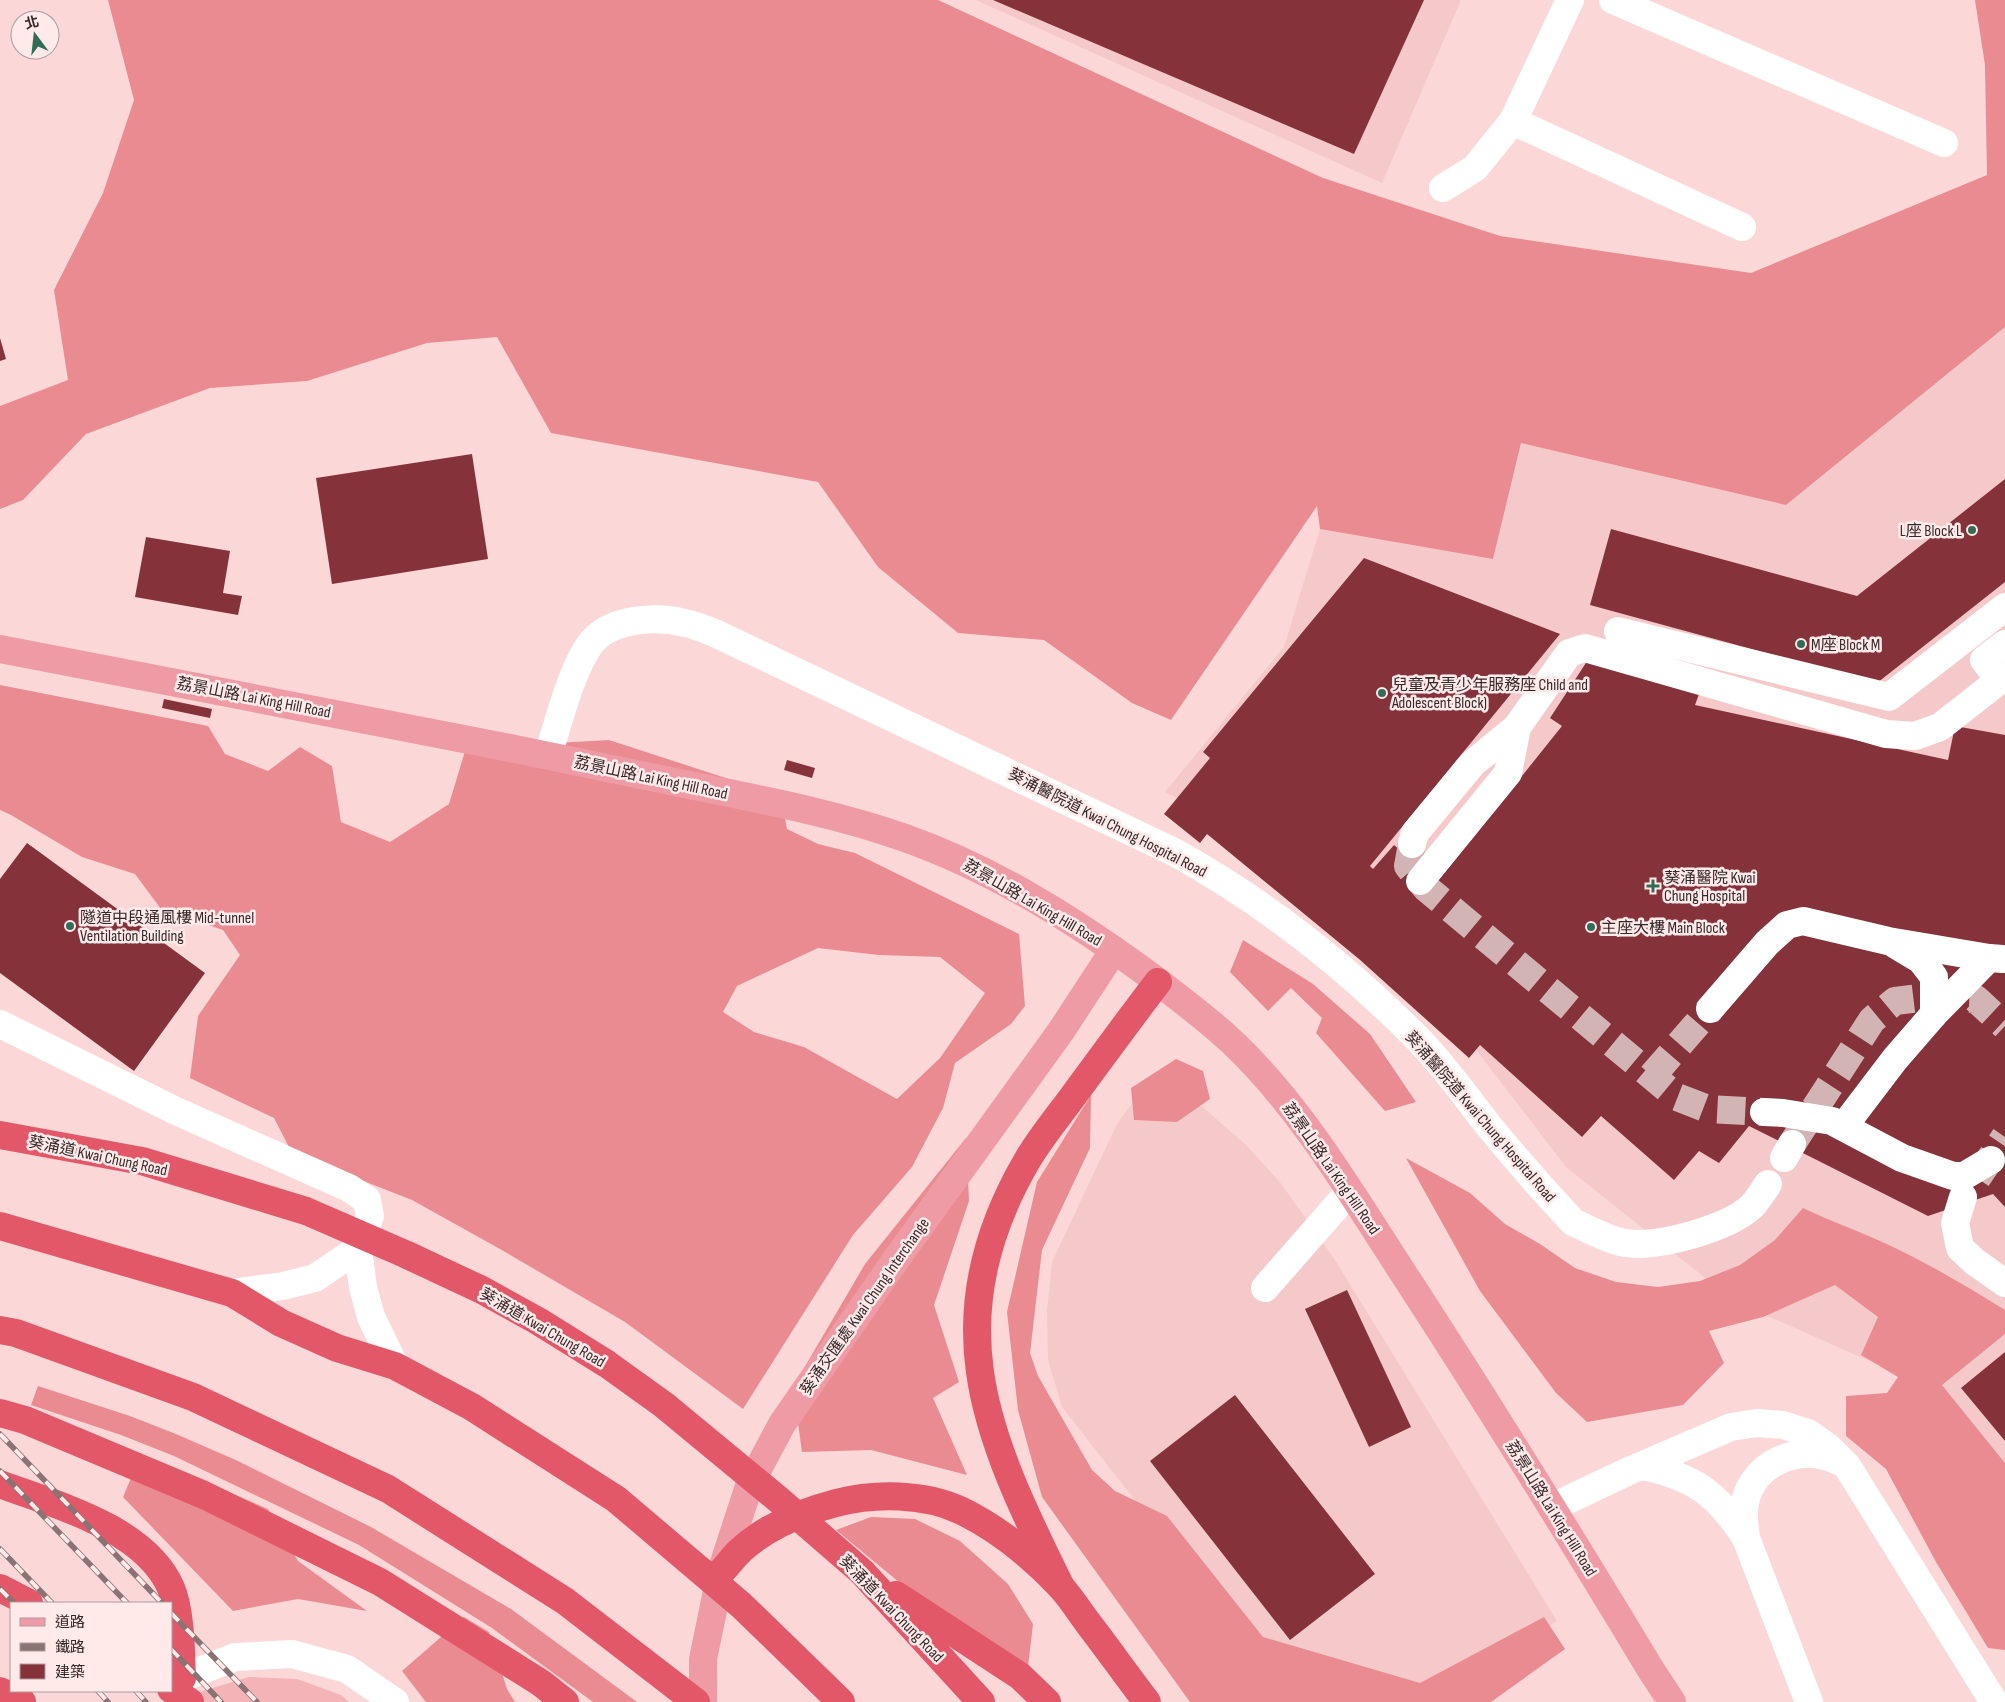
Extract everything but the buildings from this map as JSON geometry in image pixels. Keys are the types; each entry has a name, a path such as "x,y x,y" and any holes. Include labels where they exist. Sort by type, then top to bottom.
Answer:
{"highway":[{"path":"1062,1588 1015,1486 993,1427 980,1372 977,1312 984,1261 1001,1212 1028,1158 1158,982"},
{"name":"葵涌道 Kwai Chung Road","path":"0,1135 142,1161 306,1211 482,1290 538,1321 607,1364 664,1405 780,1500 862,1572 981,1702"},
{"path":"0,1226 232,1293 289,1326 337,1348 395,1366 472,1406 616,1499 741,1605 841,1702"},
{"path":"0,1330 16,1333 193,1397 388,1489 565,1601 696,1702"},
{"path":"0,1413 26,1420 204,1495 380,1582 564,1702"},
{"path":"0,1484 72,1511 121,1534 155,1561 171,1588 179,1627 176,1690"},
{"path":"721,1572 741,1550 764,1532 820,1507 852,1499 890,1496 926,1500 961,1511 998,1533 1026,1554 1062,1588 1147,1702"},
{"path":"862,1572 1020,1676 1047,1702"},
{"path":"0,1588 27,1602"},
{"path":"0,1691 22,1702"}],"main road":[{"name":"荔景山路 Lai King Hill Road","path":"0,649 548,756 777,803 846,820 906,838 954,857 1007,884 1066,918 1158,982 1233,1042 1289,1104 1350,1191 1553,1507 1672,1702"},
{"name":"葵涌交匯處 Kwai Chung Interchange","path":"703,1702 703,1659 721,1572 749,1486 782,1424 897,1258 1061,1031 1114,950"}],"street":[{"path":"1443,188 1475,168 1513,121 1570,0"},
{"path":"1613,0 1944,143"},
{"path":"1513,121 1742,227"},
{"path":"1618,631 1889,697 2005,607"},
{"name":"葵涌醫院道 Kwai Chung Hospital Road","path":"548,756 577,667 592,642 608,630 631,622 659,619 684,622 717,634 1176,853 1214,874 1259,904 1351,978 1414,1034 1452,1078 1489,1126 1574,1222 1626,1244 1666,1242 1718,1227 1752,1206 1768,1184"},
{"path":"1412,844 1415,833 1472,764 1517,727 1569,653 1585,648 1886,734 1915,736 1940,727 2003,678 1984,660 2005,644"},
{"path":"1420,882 1508,773 1517,727"},
{"path":"1710,1009 1767,943 1787,925 1803,921 1888,941 1997,958"},
{"path":"1888,941 1921,960 1934,977 1934,1014"},
{"path":"1844,1126 1934,1014 1997,958"},
{"path":"0,1024 168,1107 349,1188 367,1200 370,1216 358,1249 364,1287 371,1317 395,1366"},
{"path":"1764,1112 1783,1112 1832,1121 1902,1158 1953,1176 1964,1176 1991,1160"},
{"path":"1265,1288 1287,1250 1350,1191"},
{"path":"1962,1198 1956,1223 1960,1248 1975,1262 2005,1283"},
{"path":"232,1293 283,1286 315,1278 358,1249"},
{"path":"1553,1507 1731,1427 1758,1423 1783,1425 1808,1434 1830,1448 1847,1466 1979,1689 1994,1702"},
{"path":"1746,1538 1743,1515 1748,1492 1761,1472 1780,1459 1803,1453 1826,1456 1847,1466"},
{"path":"1642,1466 1668,1471 1692,1482 1714,1497 1732,1516 1746,1538 1809,1702"},
{"path":"153,1702 235,1657 292,1654 347,1669 395,1702"}],"shaded area":[{"path":"108,0 938,0 1323,178 1500,236 1751,273 1987,175 1985,65 1975,0 2005,0 2005,327 1786,505 1521,443 1493,559 1320,529 1317,506 1171,720 1132,703 1044,640 958,633 878,567 818,482 551,433 497,337 427,343 307,381 210,388 86,434 23,500 0,509 0,406 68,380 54,290 103,193 134,100"},
{"path":"976,0 1461,0 1382,183"},
{"name":"葵涌醫院 Kwai Chung Hospital","path":"2005,327 2005,1463 1942,1385 1867,1360 1734,1301 1566,1167 1460,1029 1185,802 1165,792 1284,647 1320,529 1493,559 1521,443 1786,505"},
{"path":"0,685 208,726 225,754 268,771 300,747 332,766 341,822 390,842 449,804 466,748 609,740 781,796 787,829 818,844 855,853 1019,934 1025,1006 1011,1024 955,1063 943,1108 912,1167 853,1235 743,1409 625,1322 412,1200 292,1153 274,1118 190,1078 198,1016 240,955 223,930 161,909 135,874 82,857 0,810","holes":["818,948 879,955 940,957 985,993 940,1058 897,1099 804,1047 754,1032 723,1012 737,986"]},
{"path":"1243,940 1313,984 1370,1034 1416,1102 1385,1111 1316,1033 1322,1018 1291,988 1268,1011 1230,972"},
{"path":"1176,1059 1203,1071 1210,1099 1177,1122 1134,1120 1131,1088"},
{"path":"1181,1088 1246,1145 1279,1181 1305,1217 1335,1260 1557,1621 1424,1702 1293,1702 1062,1407 1048,1360 1047,1311 1052,1262 1117,1124 1134,1101"},
{"path":"1091,1095 1090,1148 1042,1250 1030,1353 1038,1376 1092,1470 1115,1491 1167,1516 1263,1637 1420,1683 1544,1617 1565,1649 1491,1702 1190,1702 1042,1497 1018,1410 1007,1312 1037,1182"},
{"path":"966,1138 969,1201 934,1305 959,1382 933,1398 967,1475 871,1450 802,1452 793,1387 865,1264"},
{"path":"1406,1158 1470,1193 1505,1224 1540,1244 1575,1268 1616,1282 1658,1287 1700,1281 1740,1265 1775,1240 1803,1208 1906,1253 1949,1276 2005,1310 2005,1334 1942,1385 2005,1463 2005,1650 1988,1648 1936,1562 1886,1469 1846,1436 1846,1396 1887,1393 1898,1377 1861,1355 1878,1317 1835,1285 1763,1317 1709,1331 1724,1363 1683,1405 1587,1422 1556,1393 1480,1291"},
{"path":"38,1386 130,1416 176,1434 238,1461 371,1527 511,1609 637,1702 593,1702 492,1628 359,1545 174,1456 121,1435 31,1405"},
{"path":"141,1454 268,1509 298,1561 367,1611 298,1599 233,1611 123,1497"},
{"path":"871,1517 915,1519 960,1541 1008,1584 1033,1624 1028,1667 911,1592 836,1530"},
{"path":"464,1617 489,1632 507,1689 515,1702 426,1702 402,1671"},
{"path":"249,1677 297,1679 341,1695 349,1702 188,1702 203,1691"}],"tunnel":[{"path":"1412,844 1408,866 1426,888 1677,1097 1708,1109 1764,1112"},
{"path":"1792,1144 1872,1020 1895,1001 1928,997 1976,999 2005,1026"},
{"path":"1652,1076 1710,1009"},
{"path":"1977,1178 2005,1137"}],"railway":[{"path":"0,1434 161,1602"},
{"path":"0,1471 126,1602"},
{"path":"0,1549 51,1602"},
{"path":"0,1589 13,1602"},
{"path":"172,1614 257,1702"},
{"path":"172,1650 221,1702"},
{"path":"99,1692 108,1702"},
{"path":"137,1692 146,1702"}],"place":[{"name":"L座 Block L","path":"1972,530"},
{"name":"M座 Block M","path":"1801,644"},
{"name":"兒童及青少年服務座 Child and Adolescent Block)","path":"1382,693"},
{"name":"葵涌醫院 Kwai Chung Hospital","path":"1653,886"},
{"name":"隧道中段通風樓 Mid-tunnel Ventilation Building","path":"70,926"},
{"name":"主座大樓 Main Block","path":"1591,927"}]}
